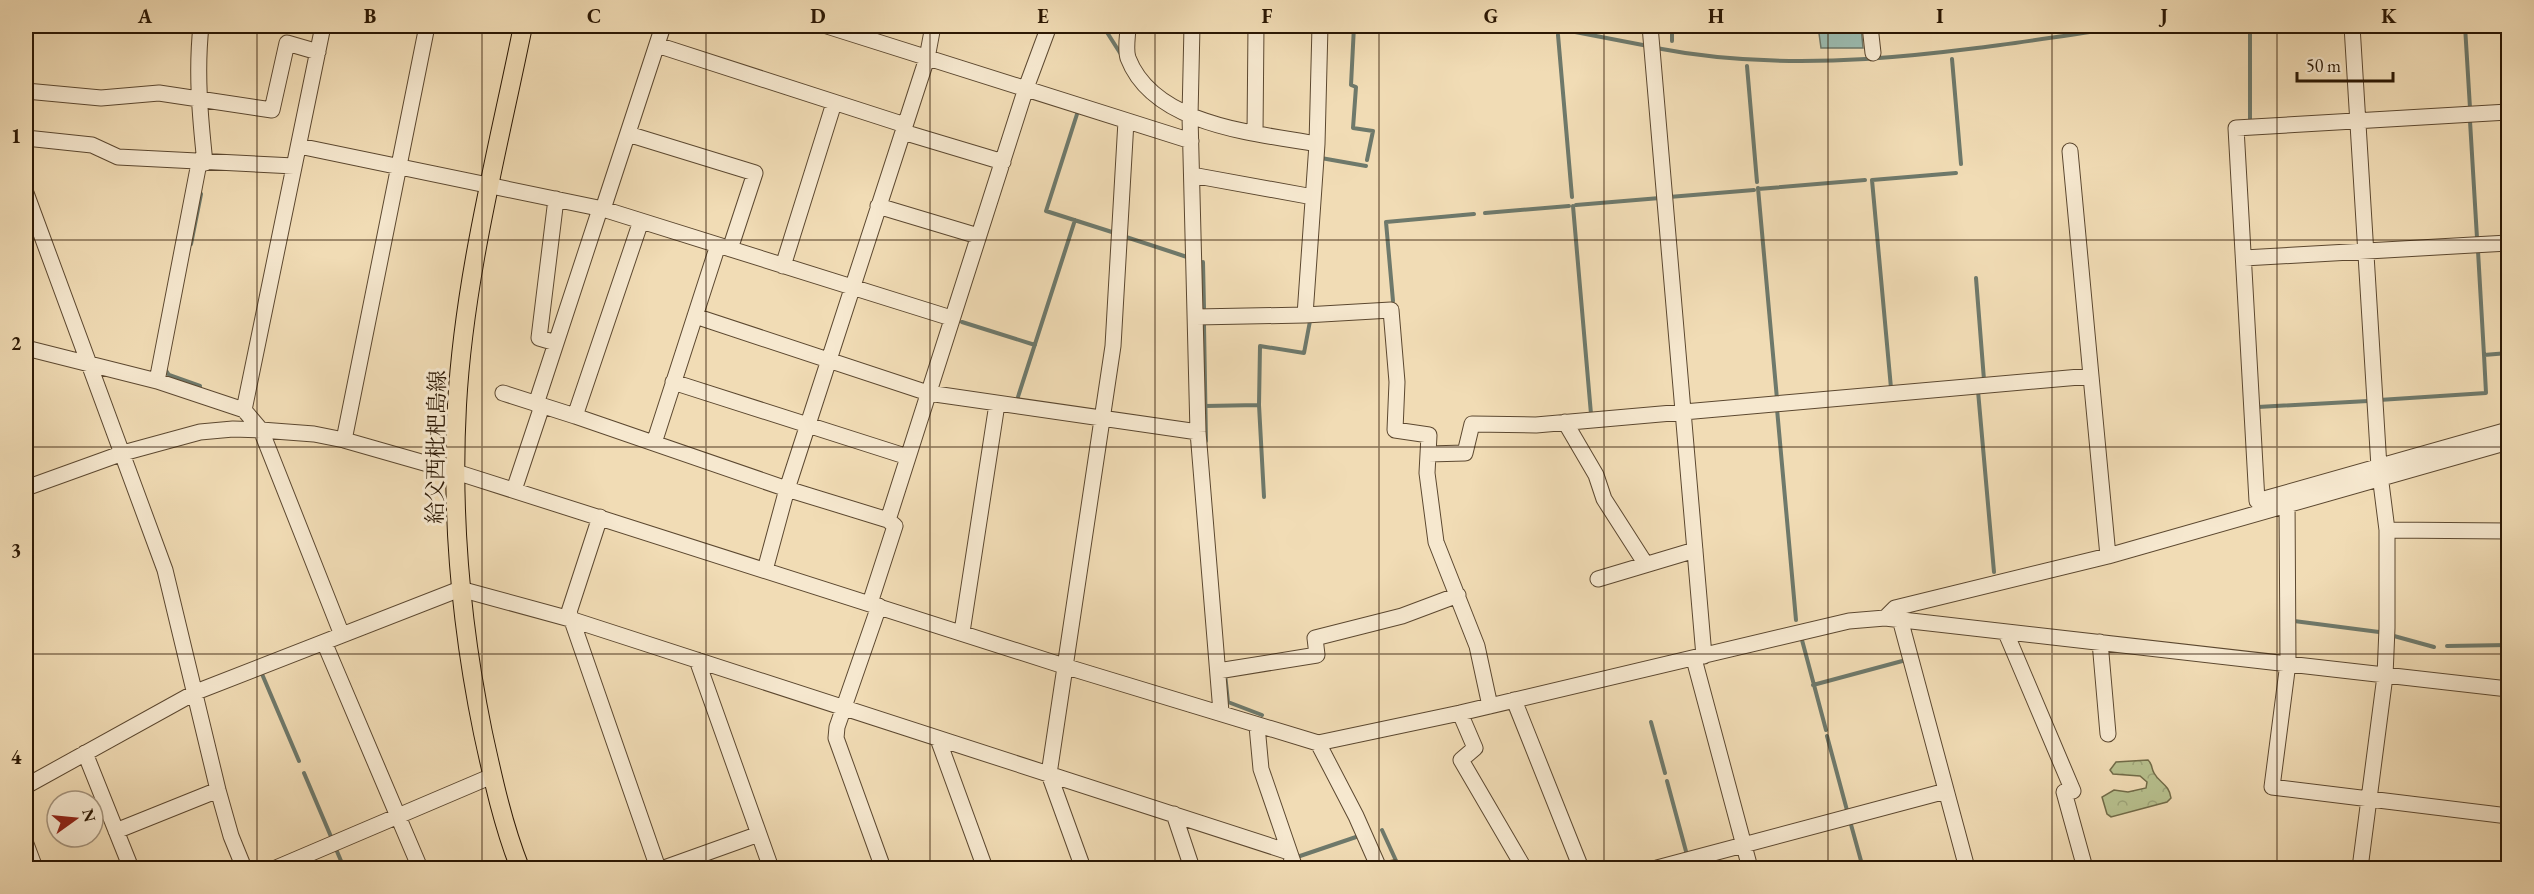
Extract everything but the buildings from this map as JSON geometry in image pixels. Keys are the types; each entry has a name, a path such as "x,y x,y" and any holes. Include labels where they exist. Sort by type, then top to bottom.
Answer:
{"main road":[{"name":"給父西枇杷島線","path":"520,868 492,776 476,696 460,589 456,472 457,404 464,337 490,184 523,26"}],"street":[{"path":"157,381 202,163 198,97 201,26"},
{"path":"244,410 323,26"},
{"path":"344,440 428,26"},
{"path":"514,490 556,343 663,26"},
{"path":"827,26 1191,141"},
{"path":"765,570 787,489 927,57 933,26"},
{"path":"888,520 951,318 1026,88 1049,26"},
{"path":"1128,26 1127,56 1142,81 1160,99 1190,116 1255,133 1317,144"},
{"path":"1192,26 1190,116 1198,432 1221,712"},
{"path":"1255,133 1256,26"},
{"path":"1305,315 1317,144 1320,26"},
{"path":"1650,26 1695,550 1699,658 1750,868"},
{"path":"1870,26 1873,53"},
{"path":"2352,26 2380,473 2387,530 2385,676 2360,868"},
{"path":"26,91 101,98 159,93 198,97 252,109 272,110 287,43 318,52"},
{"path":"657,45 1003,162"},
{"path":"783,266 834,103"},
{"path":"2287,500 2257,501 2236,128 2357,123 2508,112"},
{"path":"1083,868 1049,774 1113,346 1126,121"},
{"path":"628,134 754,173 695,316 654,444"},
{"path":"26,138 92,145 118,157 294,166"},
{"path":"299,146 602,209 951,318"},
{"path":"2070,151 2108,553"},
{"path":"1192,176 1313,198"},
{"path":"26,193 165,570 218,789 231,836 244,868"},
{"path":"556,199 539,338 556,343"},
{"path":"878,206 978,236"},
{"path":"575,416 641,221"},
{"path":"2244,258 2508,243"},
{"path":"1196,317 1305,315 1390,310 1397,382 1395,430 1429,435 1427,473 1436,542 1478,646 1490,706"},
{"path":"695,316 829,358 928,393 1198,432"},
{"path":"26,348 157,381 244,410 261,430 342,635"},
{"path":"1428,454 1465,453 1472,424 1536,425 2091,376"},
{"path":"673,382 808,423 908,457"},
{"path":"503,393 787,489 888,520 895,526 836,738 883,868"},
{"path":"962,632 997,404"},
{"path":"1565,422 1596,475 1604,499 1645,563"},
{"path":"26,488 123,453 200,432 234,429 261,430 344,440 514,490 1064,666 1318,743 1460,713 1850,621 1893,619 2508,689"},
{"path":"1967,868 1946,791 1893,619 1895,608 2108,553 2380,473 2508,430"},
{"path":"2380,473 2508,442"},
{"path":"2287,500 2288,663 2272,787 2508,816"},
{"path":"600,517 569,612 570,619 658,868"},
{"path":"2387,530 2508,531"},
{"path":"1598,579 1645,563 1695,550"},
{"path":"26,786 196,692 460,589 570,619 1289,852"},
{"path":"1218,671 1317,655 1315,638 1402,616 1458,595"},
{"path":"2006,633 2073,791 2064,792 2085,868"},
{"path":"324,642 420,868"},
{"path":"2100,642 2108,734"},
{"path":"698,660 771,868"},
{"path":"1515,700 1581,868"},
{"path":"1460,713 1475,748 1461,760 1524,868"},
{"path":"1257,726 1261,769 1295,868"},
{"path":"938,739 985,868"},
{"path":"1318,743 1380,868"},
{"path":"85,753 131,868"},
{"path":"276,868 492,776"},
{"path":"116,831 218,789"},
{"path":"1657,868 1946,791"},
{"path":"1174,814 1192,868"},
{"path":"664,868 759,834"},
{"path":"26,844 35,868"}],"green space":[{"path":"2148,760 2156,777 2166,787 2171,798 2167,802 2111,817 2107,814 2102,797 2114,790 2128,792 2146,788 2147,782 2140,776 2113,774 2110,770 2116,762"}],"water":[{"path":"1818,26 1861,26 1863,48 1821,48"}],"waterway":[{"path":"1103,26 1122,56"},
{"path":"1354,26 1351,85 1356,87 1353,128 1373,131 1367,160"},
{"path":"1544,26 1648,46"},
{"path":"1672,26 1672,41"},
{"path":"1656,48 1715,57 1775,61 1835,60 1954,51 2132,26"},
{"path":"2250,26 2250,121"},
{"path":"2465,26 2470,108"},
{"path":"1558,35 1572,197"},
{"path":"1952,59 1961,164"},
{"path":"1747,66 1757,182"},
{"path":"1075,111 1078,111 1046,211 1115,233"},
{"path":"2470,121 2477,238"},
{"path":"1321,158 1366,166"},
{"path":"1891,388 1872,180 1956,173"},
{"path":"1758,189 1865,180"},
{"path":"1758,188 1777,399"},
{"path":"1669,197 1754,190"},
{"path":"191,244 201,194"},
{"path":"1576,205 1660,198"},
{"path":"1485,213 1569,206"},
{"path":"1573,206 1591,414"},
{"path":"1393,301 1386,222 1474,214"},
{"path":"1017,400 1075,220"},
{"path":"1126,237 1187,257"},
{"path":"2478,251 2484,355 2508,353"},
{"path":"1203,262 1204,308"},
{"path":"1976,278 1984,380"},
{"path":"1205,406 1259,405 1260,346 1304,353 1310,321"},
{"path":"962,322 1035,345"},
{"path":"1204,325 1206,441"},
{"path":"2379,400 2486,393 2484,355"},
{"path":"165,369 169,375 200,386"},
{"path":"1978,391 1994,572"},
{"path":"2258,407 2368,401"},
{"path":"1259,405 1264,497"},
{"path":"1777,409 1796,620"},
{"path":"2294,621 2379,632"},
{"path":"2394,636 2434,647"},
{"path":"1802,640 1826,730"},
{"path":"2447,646 2508,645"},
{"path":"1813,685 1906,660"},
{"path":"262,674 299,761"},
{"path":"1225,674 1228,702 1262,715"},
{"path":"1651,722 1665,773"},
{"path":"1827,736 1848,814"},
{"path":"304,773 332,839"},
{"path":"1667,781 1687,855"},
{"path":"1850,821 1863,868"},
{"path":"1382,830 1398,865"},
{"path":"1300,856 1359,836"},
{"path":"336,849 344,868"}]}
